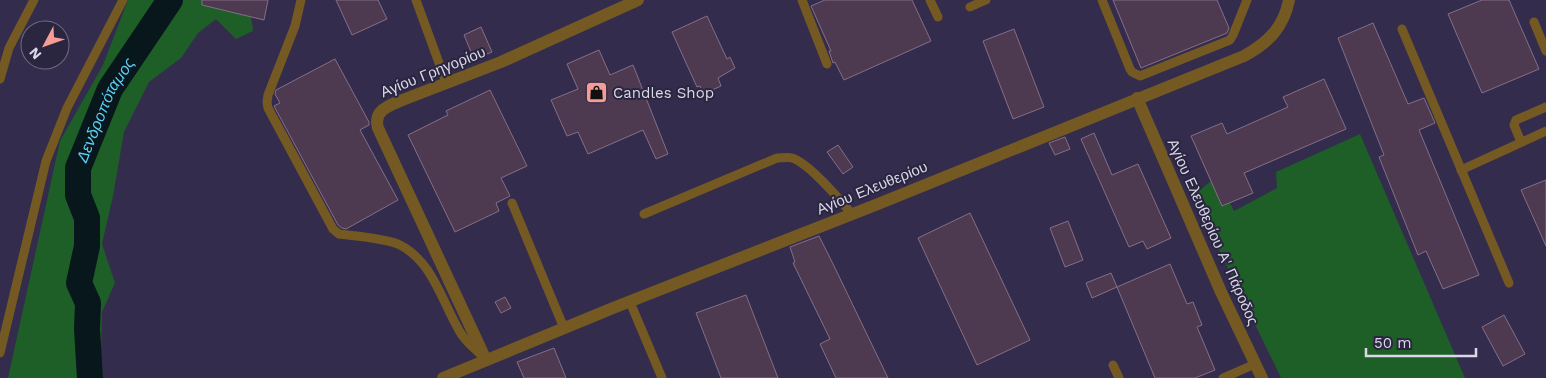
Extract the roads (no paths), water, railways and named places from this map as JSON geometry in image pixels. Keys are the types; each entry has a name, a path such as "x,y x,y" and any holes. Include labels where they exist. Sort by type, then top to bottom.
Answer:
{"street":[{"name":"Αγίου Γρηγορίου","path":"486,360 376,123 378,114 385,108 446,82 501,62 638,0"},
{"name":"Αγίου Ελευθερίου","path":"443,378 1137,98 1179,83 1258,49 1280,26 1289,0"},
{"name":"Αγίου Ελευθερίου Α' Πάροδος","path":"1137,98 1221,292 1262,378"}],"lane":[{"path":"0,79 9,48 34,0"},
{"path":"0,353 46,161 67,108 123,0"},
{"path":"300,0 295,26 268,95 268,108 333,229 339,234 392,242 411,253 421,262 434,279 461,335 486,360"},
{"path":"416,0 446,82"},
{"path":"802,0 827,64"},
{"path":"930,0 938,18"},
{"path":"970,7 986,0"},
{"path":"1102,0 1130,69 1140,76 1230,40 1234,35 1247,0"},
{"path":"1534,22 1546,51"},
{"path":"1402,29 1509,283"},
{"path":"1521,142 1514,126 1516,120 1546,106"},
{"path":"1462,170 1546,131"},
{"path":"644,214 777,158 792,158 809,169 852,214"},
{"path":"512,203 564,328"},
{"path":"630,302 662,378"},
{"path":"1223,378 1255,364"},
{"path":"1113,365 1119,378"}],"waterway":[{"name":"Δενδροπόταμος","path":"90,378 87,329 88,303 79,283 87,246 87,218 78,195 78,168 110,89 170,0"}],"place":[{"name":"Candles Shop","path":"597,93"}]}
